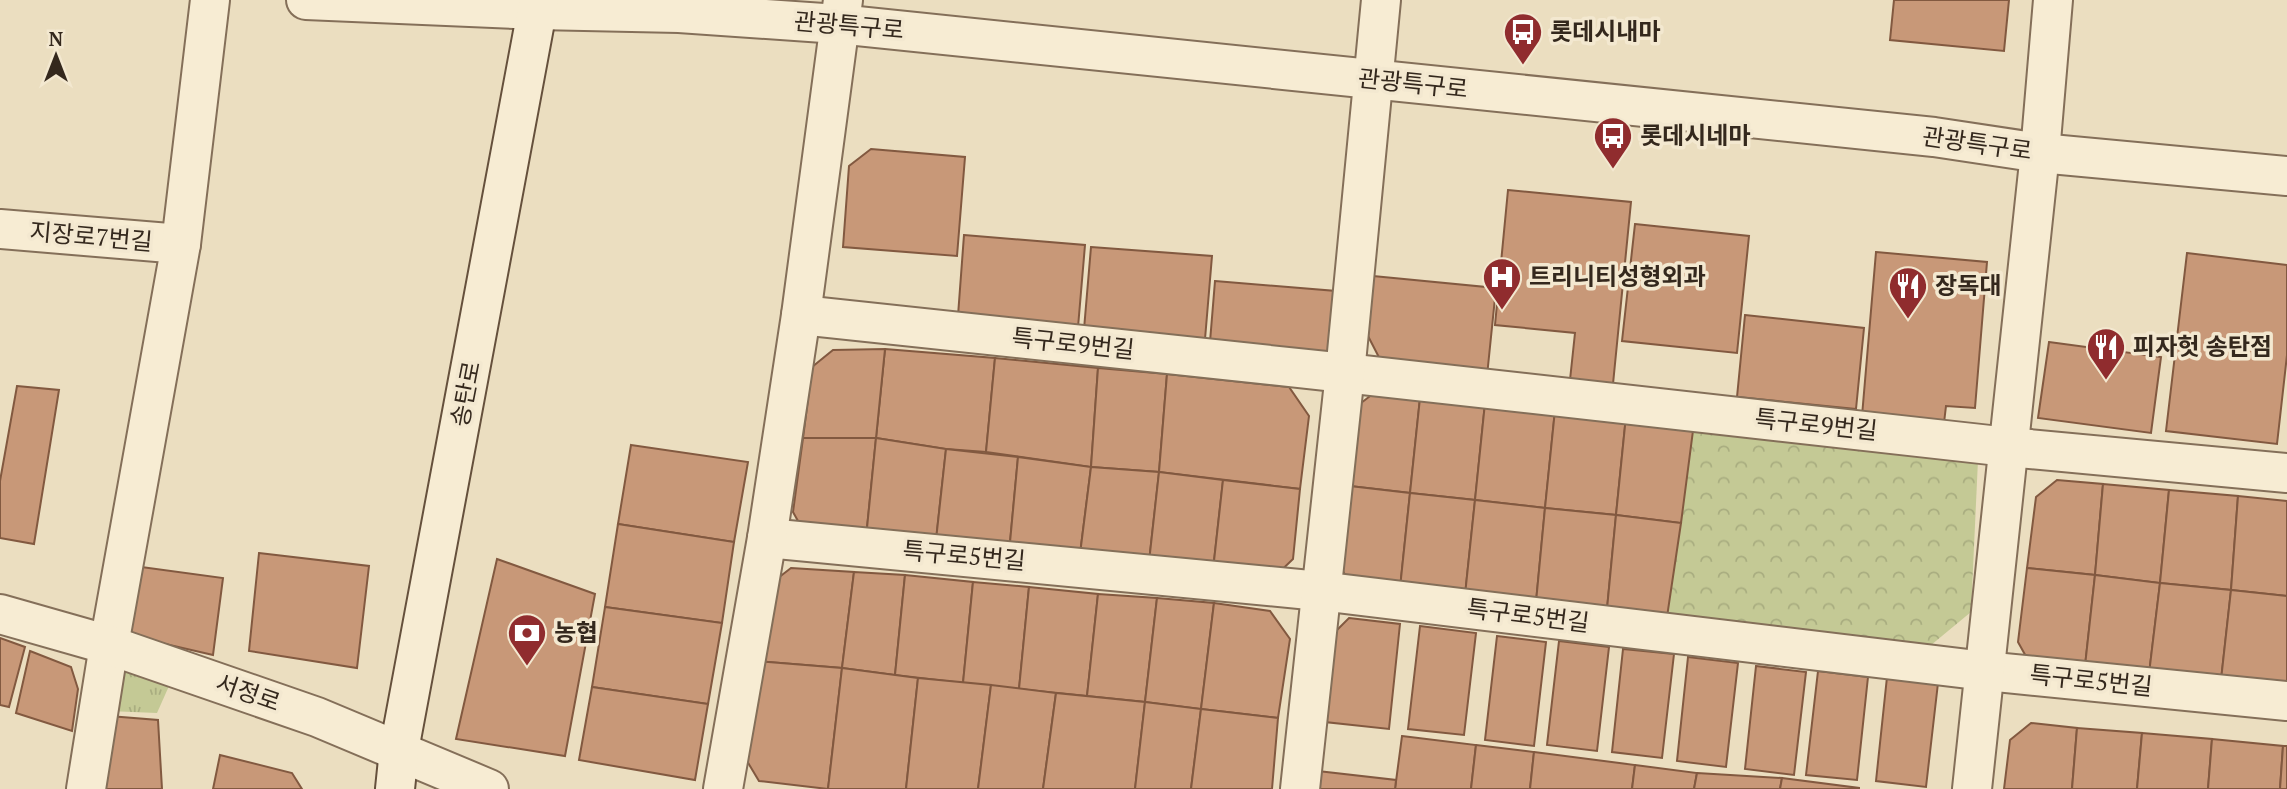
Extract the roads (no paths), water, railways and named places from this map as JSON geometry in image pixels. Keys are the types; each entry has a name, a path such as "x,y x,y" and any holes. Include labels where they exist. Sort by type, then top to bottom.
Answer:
{"street":[{"path":"86,789 181,244 210,0"},
{"name":"관광특구로","path":"306,0 538,5 679,13 840,12 1372,80 1934,137 2040,153 2287,176"},
{"path":"1300,789 1345,373 1381,0"},
{"path":"1972,789 2040,153 2053,0"},
{"name":"송탄로","path":"395,789 399,750 538,5"},
{"path":"723,789 767,538 801,315 840,12"},
{"name":"지장로7번길","path":"0,229 181,244"},
{"name":"특구로9번길","path":"801,315 2008,447 2287,473"},
{"name":"특구로5번길","path":"767,538 1320,590 1985,671 2287,701"},
{"name":"서정로","path":"0,614 109,645 317,717 489,789"}],"place":[{"name":"롯데시내마","path":"1523,66"},
{"name":"롯데시네마","path":"1613,170"},
{"name":"트리니티성형외과","path":"1502,311"},
{"name":"장독대","path":"1908,320"},
{"name":"피자헛 송탄점","path":"2106,381"},
{"name":"농협","path":"527,667"}]}
